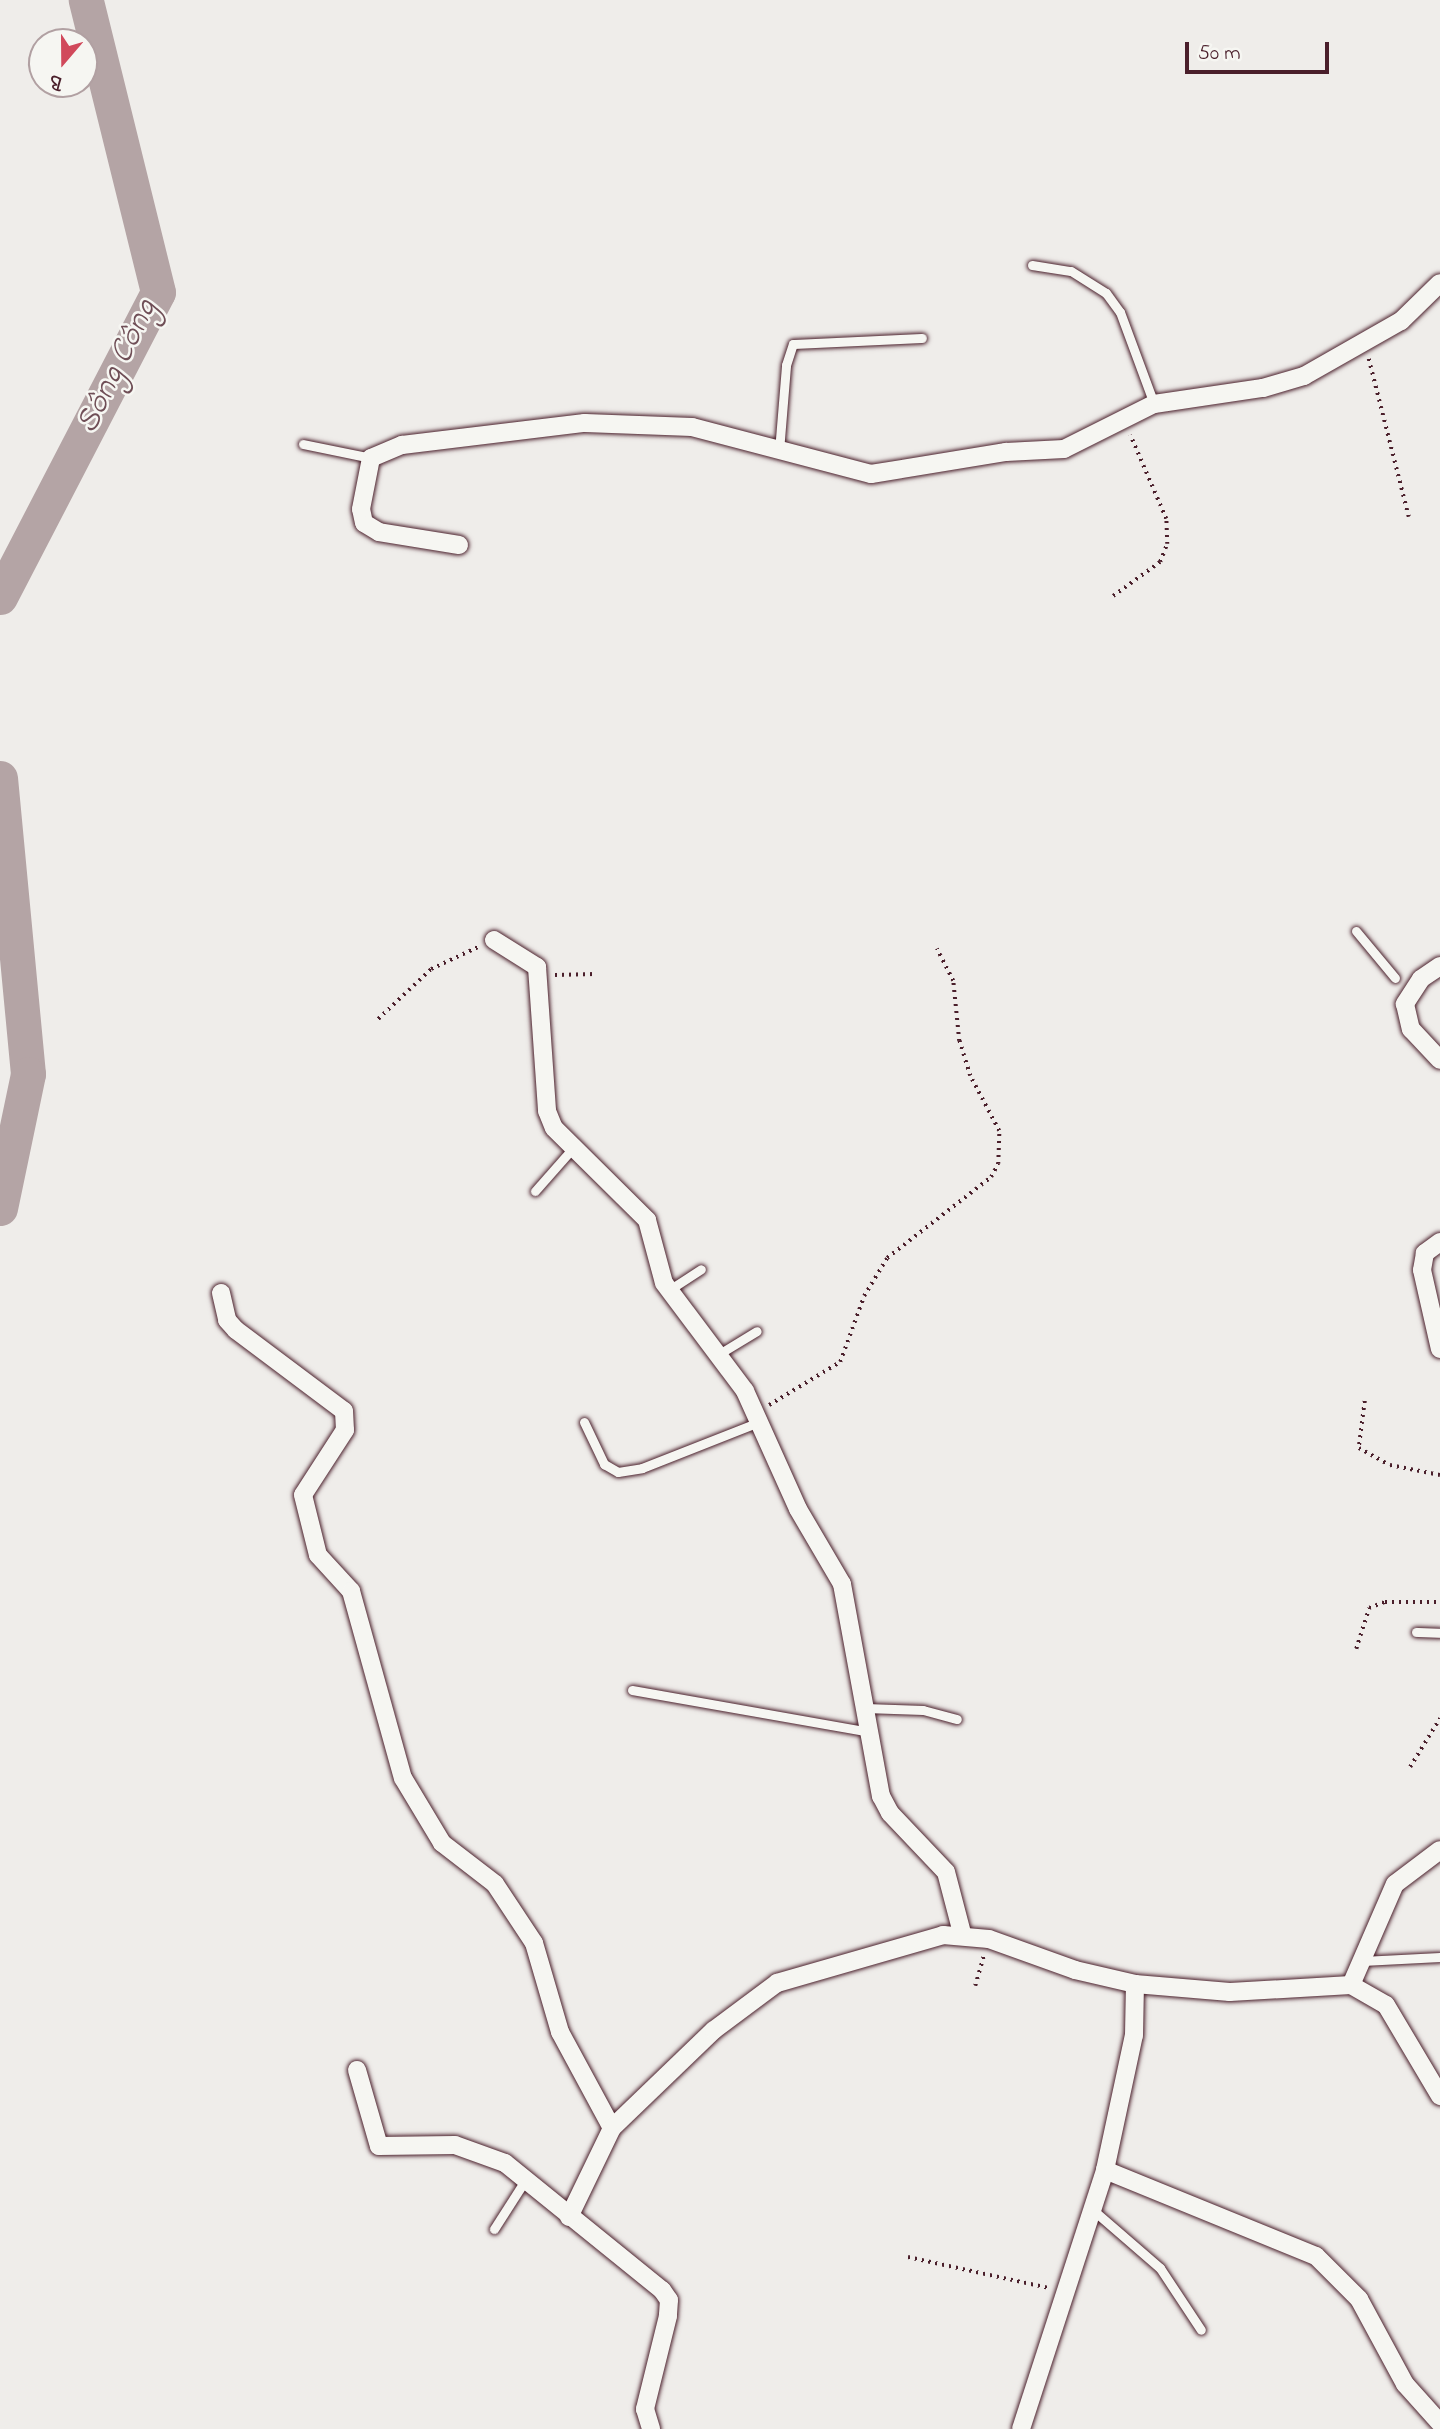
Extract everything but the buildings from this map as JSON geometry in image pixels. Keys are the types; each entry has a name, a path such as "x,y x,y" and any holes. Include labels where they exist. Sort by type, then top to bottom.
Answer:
{"street":[{"path":"460,545 379,532 364,523 361,509 371,458 422,441 585,423 692,426 846,470 895,473 1006,452 1065,449 1154,404 1283,384 1401,321 1440,283"},
{"path":"494,940 526,956 539,976 547,1111 572,1149 647,1220 657,1270 669,1290 719,1354 757,1418 798,1509 842,1584 881,1796 890,1813 946,1872 962,1933"},
{"path":"1440,966 1408,990 1405,1018 1440,1060"},
{"path":"1440,1242 1425,1253 1422,1270 1440,1349"},
{"path":"221,1293 227,1320 236,1330 344,1411 345,1430 303,1495 318,1555 351,1591 403,1779 442,1843 495,1884 534,1943 564,2040 612,2128"},
{"path":"1351,1985 1395,1884 1440,1850"},
{"path":"569,2217 612,2128 714,2030 777,1983 962,1933 989,1939 1075,1970 1135,1984 1230,1992 1351,1985 1386,2005 1440,2096"},
{"path":"1021,2429 1105,2170 1134,2035 1135,1984"},
{"path":"357,2070 379,2146 455,2146 480,2151 527,2178 569,2217 669,2300 645,2409 651,2429"},
{"path":"1105,2170 1316,2256 1359,2299 1405,2384 1440,2423"}],"lane":[{"path":"1032,265 1071,271 1106,293 1120,312 1154,404"},
{"path":"779,451 793,344 922,338"},
{"path":"303,444 371,458"},
{"path":"1356,931 1395,978"},
{"path":"536,1191 572,1149"},
{"path":"669,1290 701,1269"},
{"path":"719,1354 757,1331"},
{"path":"584,1422 604,1464 618,1472 642,1468 757,1418"},
{"path":"1416,1632 1440,1633"},
{"path":"632,1690 869,1732"},
{"path":"865,1708 923,1710 957,1719"},
{"path":"1362,1961 1440,1957"},
{"path":"494,2229 527,2178"},
{"path":"1093,2210 1160,2268 1200,2330"}],"path":[{"path":"1365,342 1409,517"},
{"path":"1113,596 1160,562 1167,544 1166,519 1124,420"},
{"path":"378,1019 431,969 494,940"},
{"path":"757,1418 840,1362 864,1296 887,1258 991,1177 998,1164 999,1130 970,1076 959,1041 953,981 937,949"},
{"path":"539,976 595,974"},
{"path":"1365,1401 1359,1448 1390,1465 1440,1475"},
{"path":"1356,1649 1369,1608 1385,1602 1440,1602"},
{"path":"1410,1767 1440,1718"},
{"path":"975,1986 989,1939"},
{"path":"908,2257 1065,2290"}],"waterway":[{"name":"Sông Công","path":"0,597 158,292 86,0"},
{"name":"Sông Công","path":"0,778 28,1074 0,1208"}]}
